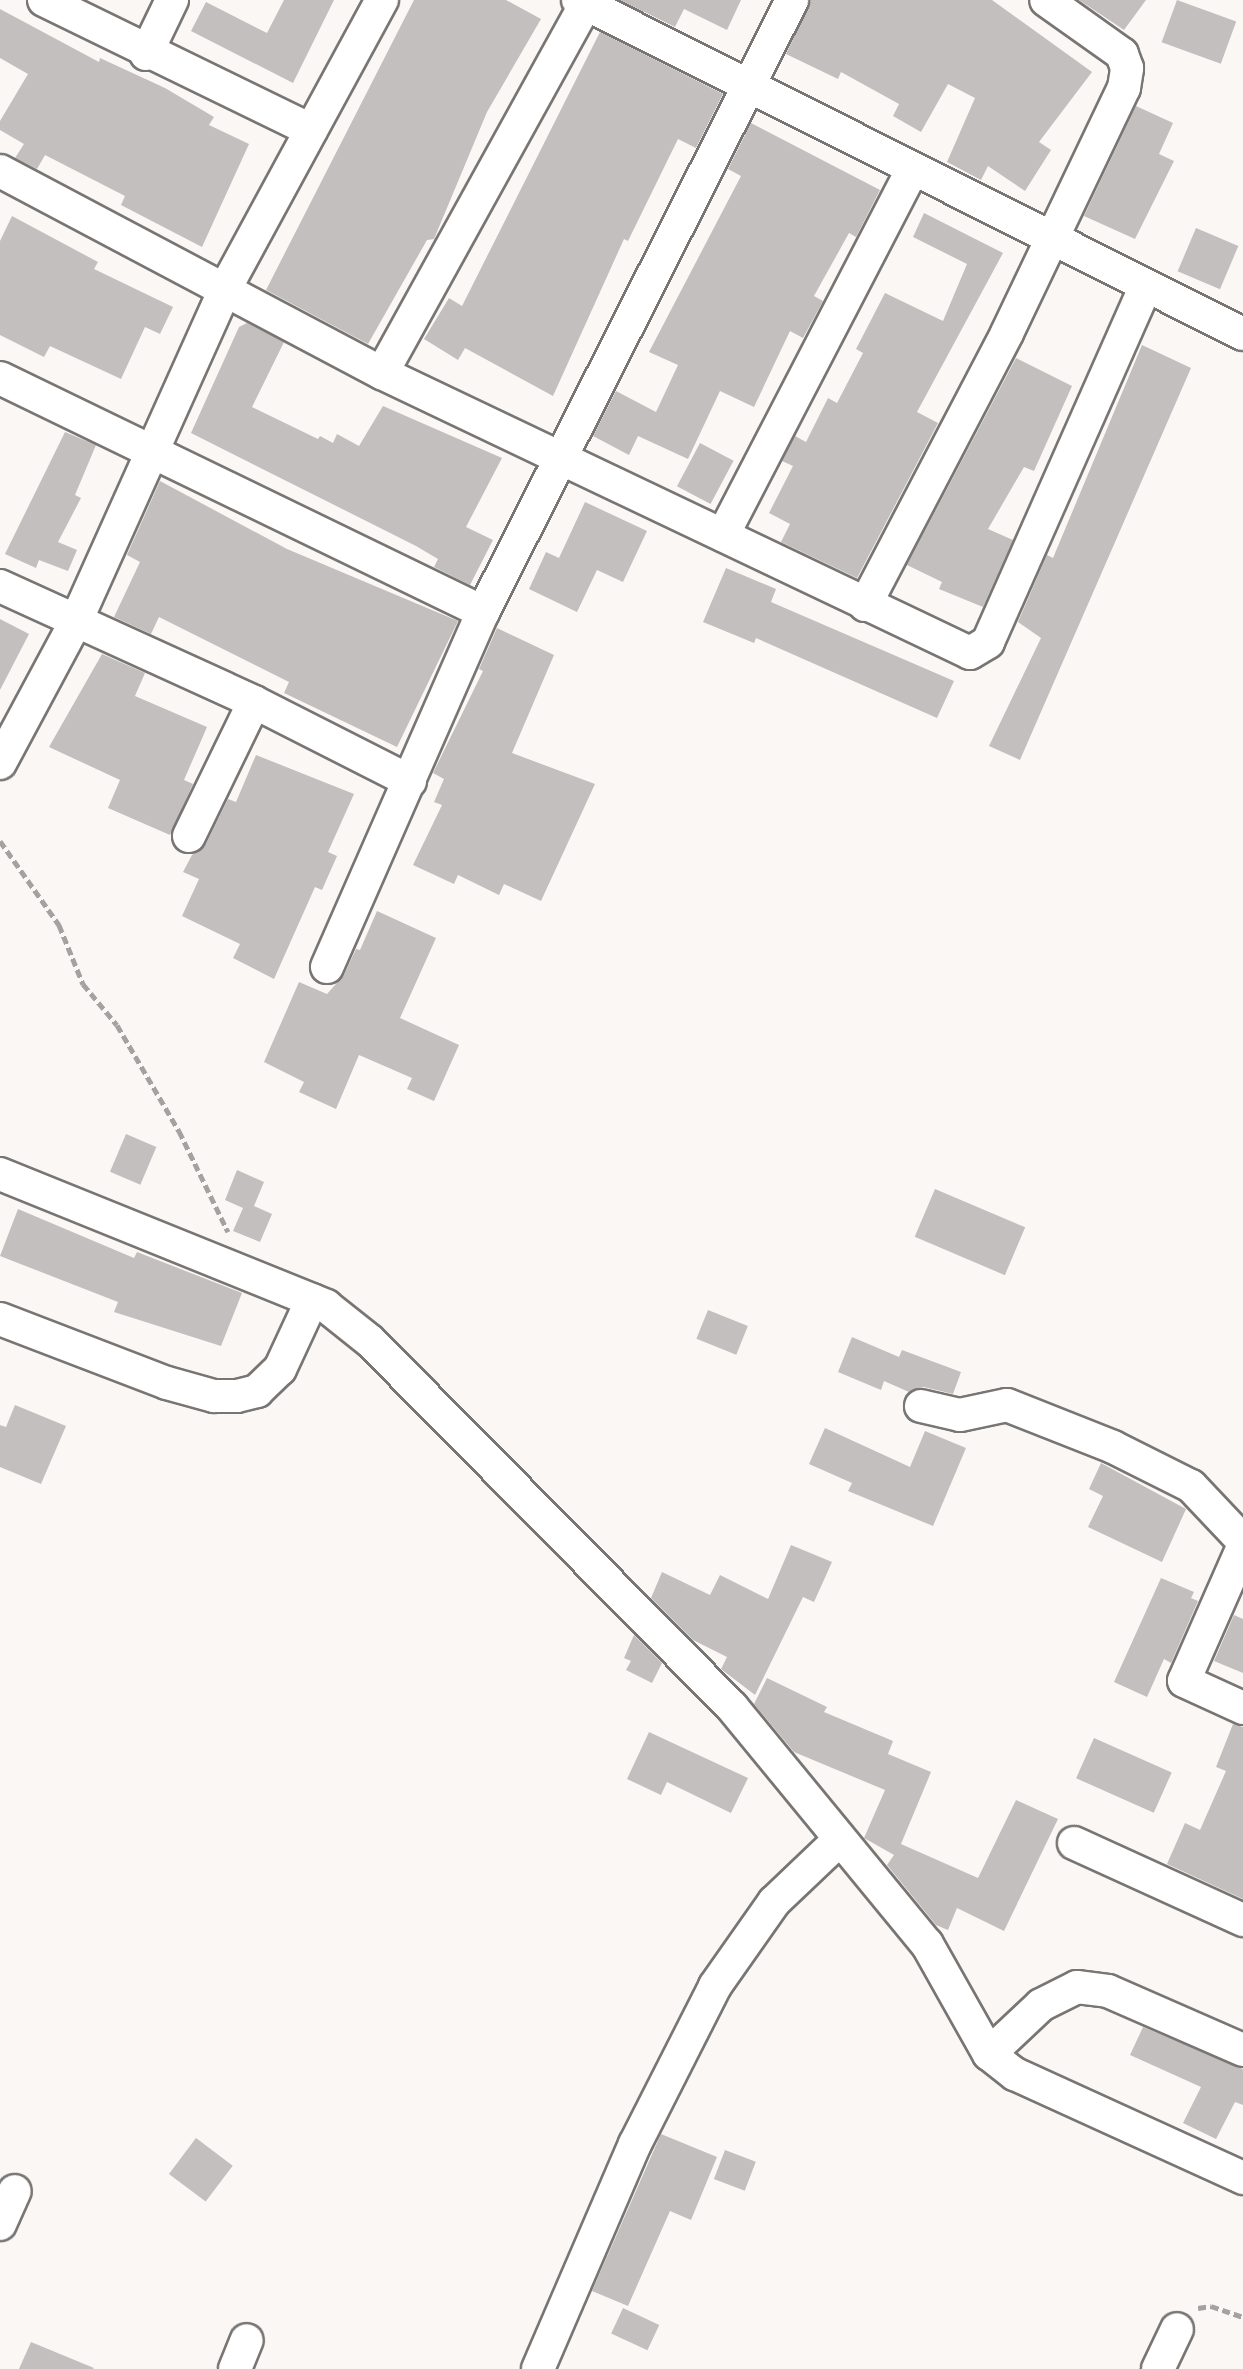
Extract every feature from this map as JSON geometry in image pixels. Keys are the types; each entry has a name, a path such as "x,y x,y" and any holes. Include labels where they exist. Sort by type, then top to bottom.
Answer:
{"street":[{"path":"44,0 146,54 311,130"},
{"path":"146,54 172,0"},
{"path":"0,763 76,621 226,287 382,0"},
{"path":"327,967 483,612 792,0"},
{"path":"865,605 1051,241 1124,88 1127,68 1111,43 1046,0"},
{"path":"382,373 584,1 1051,241 1243,334"},
{"path":"723,535 912,170"},
{"path":"0,171 226,287 382,373 958,651 980,651 1146,286"},
{"path":"0,378 483,612"},
{"path":"0,586 254,702 410,781"},
{"path":"189,836 254,702"},
{"path":"0,1174 312,1300 370,1341 691,1661 927,1944 972,2033 989,2054 1015,2074 1243,2178"},
{"path":"0,1319 167,1383 214,1396 237,1396 257,1391 280,1369 312,1300"},
{"path":"921,1406 960,1415 1007,1405 1113,1447 1191,1486 1242,1550 1184,1681 1243,1708"},
{"path":"538,2369 635,2144 715,1986 774,1902 838,1841"},
{"path":"1074,1843 1243,1920"},
{"path":"989,2054 1041,2005 1077,1987 1108,1991 1243,2050"},
{"path":"0,2224 15,2191"},
{"path":"1158,2369 1177,2329"}],"path":[{"path":"0,841 59,925 83,984 117,1025 179,1131 244,1270"},
{"path":"1177,2329 1196,2308 1211,2306 1243,2317"}],"building":[{"path":"284,0 334,0 293,83 191,31 206,2 267,33"},
{"path":"414,0 506,0 541,19 487,112 434,239 427,240 368,344 266,290"},
{"path":"620,0 741,0 727,30 684,9 675,27"},
{"path":"811,0 992,0 1092,72 1039,142 1051,150 1025,191 988,166 981,180 947,162 975,98 948,84 921,132 893,116 899,104 841,72 838,79 786,54"},
{"path":"1079,0 1146,0 1124,30"},
{"path":"1177,0 1236,22 1221,64 1162,42"},
{"path":"0,9 99,62 100,58 165,88 214,117 209,125 249,144 202,247 121,205 125,196 45,155 37,169 15,158 24,144 0,130 0,121 28,74 0,58"},
{"path":"600,32 723,94 696,148 678,139 628,241 624,239 553,396 465,348 458,360 424,339 449,298 462,306"},
{"path":"1136,106 1173,123 1159,154 1174,161 1135,239 1084,216"},
{"path":"751,123 880,190 856,237 849,233 814,296 823,301 803,338 790,331 754,407 720,391 688,459 638,436 629,455 593,436 616,391 656,412 678,365 649,352 741,176 728,169"},
{"path":"924,213 1003,253 917,412 938,423 857,578 781,542 790,524 769,513 793,466 782,461 795,436 806,442 828,398 837,403 863,353 856,349 885,293 943,321 967,264 913,237"},
{"path":"12,216 98,262 94,269 173,307 160,334 145,327 121,379 50,346 44,357 0,335 0,241"},
{"path":"1196,228 1238,246 1220,289 1178,271"},
{"path":"247,323 284,342 252,407 318,439 320,436 333,443 337,434 359,446 383,406 502,458 466,527 493,540 470,585 434,567 438,559 416,546 191,433 239,327"},
{"path":"1142,345 1191,368 1020,760 989,746 1041,638 1018,622 1047,555 1053,558"},
{"path":"1016,358 1072,386 1034,471 1024,467 988,529 1013,540 983,607 939,589 942,582 907,565"},
{"path":"65,432 96,445 75,495 81,498 58,542 77,550 68,571 39,560 36,568 5,554"},
{"path":"700,443 734,461 711,504 677,486"},
{"path":"160,481 287,549 458,621 397,747 284,693 289,682 159,617 151,634 114,617 140,562 127,555"},
{"path":"585,502 647,531 623,582 597,570 577,612 529,589 546,552 559,558"},
{"path":"726,568 776,589 771,602 954,681 937,718 756,638 754,643 703,622"},
{"path":"0,619 29,634 0,690"},
{"path":"497,628 554,655 512,753 595,784 541,901 504,884 499,895 458,875 454,884 413,865 442,805 434,802 444,779 433,773 483,671 479,669"},
{"path":"102,654 145,673 135,696 207,727 184,780 193,784 170,835 108,808 120,780 49,747"},
{"path":"256,755 354,794 328,852 337,856 322,890 315,887 274,979 233,958 240,944 182,916 199,879 183,872 192,855 206,844 228,799 236,802"},
{"path":"377,911 436,938 400,1018 459,1045 434,1101 407,1089 412,1078 359,1055 336,1109 299,1092 304,1082 264,1062 299,982 327,994 344,975 356,949 360,950"},
{"path":"126,1134 156,1147 140,1185 110,1172"},
{"path":"237,1170 264,1182 254,1206 272,1214 260,1242 233,1231 243,1208 225,1200"},
{"path":"935,1189 1025,1227 1005,1275 915,1237"},
{"path":"18,1209 134,1258 137,1252 242,1293 221,1346 114,1312 118,1302 0,1256"},
{"path":"708,1310 748,1326 736,1355 696,1339"},
{"path":"852,1337 899,1357 902,1350 961,1372 953,1394 924,1387 909,1392 884,1381 881,1390 838,1372"},
{"path":"15,1405 66,1426 41,1484 0,1467 0,1425 6,1427"},
{"path":"825,1428 910,1467 925,1431 966,1448 933,1526 848,1491 852,1483 809,1464"},
{"path":"1101,1463 1186,1509 1162,1562 1088,1527 1103,1496 1089,1489"},
{"path":"791,1545 832,1562 814,1602 803,1597 755,1695 721,1669 727,1657 693,1640 651,1598 662,1572 710,1595 720,1575 768,1599"},
{"path":"1161,1578 1194,1592 1191,1598 1198,1601 1171,1663 1164,1659 1147,1697 1114,1682"},
{"path":"1234,1615 1243,1619 1243,1673 1214,1661"},
{"path":"634,1635 662,1663 652,1683 626,1670 631,1661 624,1658"},
{"path":"767,1678 827,1707 824,1712 893,1741 888,1754 931,1772 901,1844 978,1878 1016,1800 1058,1819 1004,1931 957,1908 948,1930 936,1925 887,1865 894,1855 864,1838 885,1790 794,1752 754,1704"},
{"path":"1233,1724 1243,1727 1243,1899 1167,1864 1185,1823 1200,1830 1226,1771 1216,1767"},
{"path":"649,1732 748,1778 731,1813 667,1782 661,1795 627,1779"},
{"path":"1094,1738 1172,1773 1154,1813 1076,1778"},
{"path":"1143,2027 1243,2069 1243,2105 1235,2102 1216,2139 1183,2123 1201,2087 1130,2055"},
{"path":"661,2134 717,2157 691,2220 670,2211 628,2306 592,2291"},
{"path":"196,2138 233,2166 206,2202 169,2174"},
{"path":"725,2150 756,2162 745,2191 714,2179"},
{"path":"623,2308 659,2325 647,2350 611,2333"},
{"path":"31,2342 94,2368 19,2369"}]}
